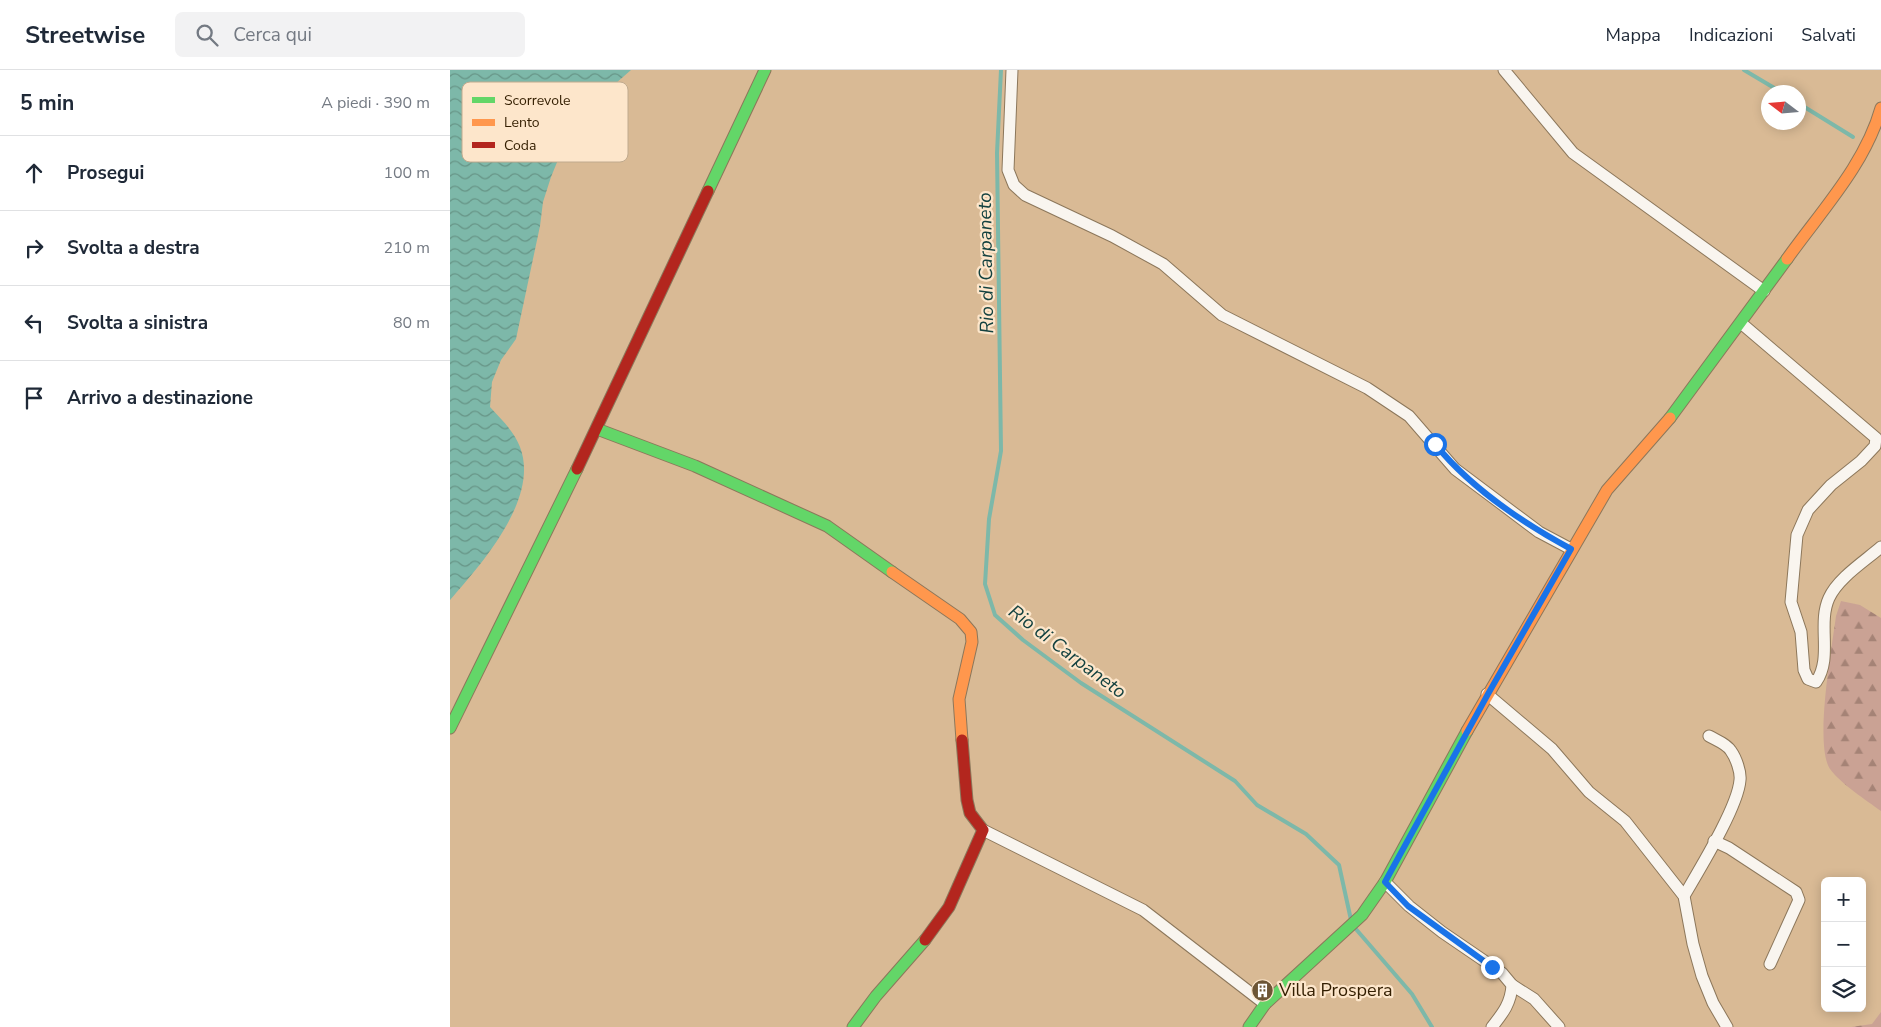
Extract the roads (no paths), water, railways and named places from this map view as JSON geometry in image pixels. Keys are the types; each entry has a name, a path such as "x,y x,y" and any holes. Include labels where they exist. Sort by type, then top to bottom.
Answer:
{"street":[{"path":"450,728 597,429 765,70"},
{"path":"1012,70 1008,170 1014,186 1025,195 1112,236 1163,264 1222,315 1367,388 1409,416 1455,469 1539,532 1571,549"},
{"path":"1504,70 1573,153 1764,291"},
{"path":"1249,1027 1265,1004 1362,915 1385,882 1488,694 1607,490 1673,416 1877,136 1881,108"},
{"path":"1741,322 1876,438 1875,446 1831,485 1808,510 1797,535 1791,602 1801,632 1804,670 1808,679 1816,682 1823,662 1825,611 1829,598 1840,584 1881,547"},
{"path":"597,429 695,466 827,526 960,619 971,632 972,642 959,699 967,800 970,813 983,830 1142,910 1265,1004"},
{"path":"1488,694 1552,749 1589,792 1625,821 1684,896 1696,959 1712,1003 1727,1027"},
{"path":"1684,896 1736,796 1740,780 1740,772 1731,750 1708,736"},
{"path":"853,1027 876,996 933,931 949,907 983,830"},
{"path":"1714,841 1796,892 1799,900 1770,964"},
{"path":"1385,882 1408,906 1502,974 1512,985 1534,999 1559,1027"},
{"path":"1492,1027 1507,1007 1512,985"}],"water":[{"path":"450,70 631,70 617,82 462,82 462,162 557,162 543,202 540,226 516,339 501,360 492,382 490,407 511,430 520,447 524,467 522,488 515,509 504,529 477,568 450,600"}],"waterway":[{"name":"Rio di Carpaneto","path":"1001,70 997,153 1001,451 989,519 985,584 995,615 1023,640 1081,683 1235,781 1257,805 1306,834 1339,865 1351,920"},
{"path":"1744,70 1769,85"},
{"path":"1806,108 1853,137"},
{"name":"Rio di Carpaneto","path":"1355,928 1412,994 1432,1027"}],"place":[{"name":"Villa Prospera","path":"1263,990"}]}
